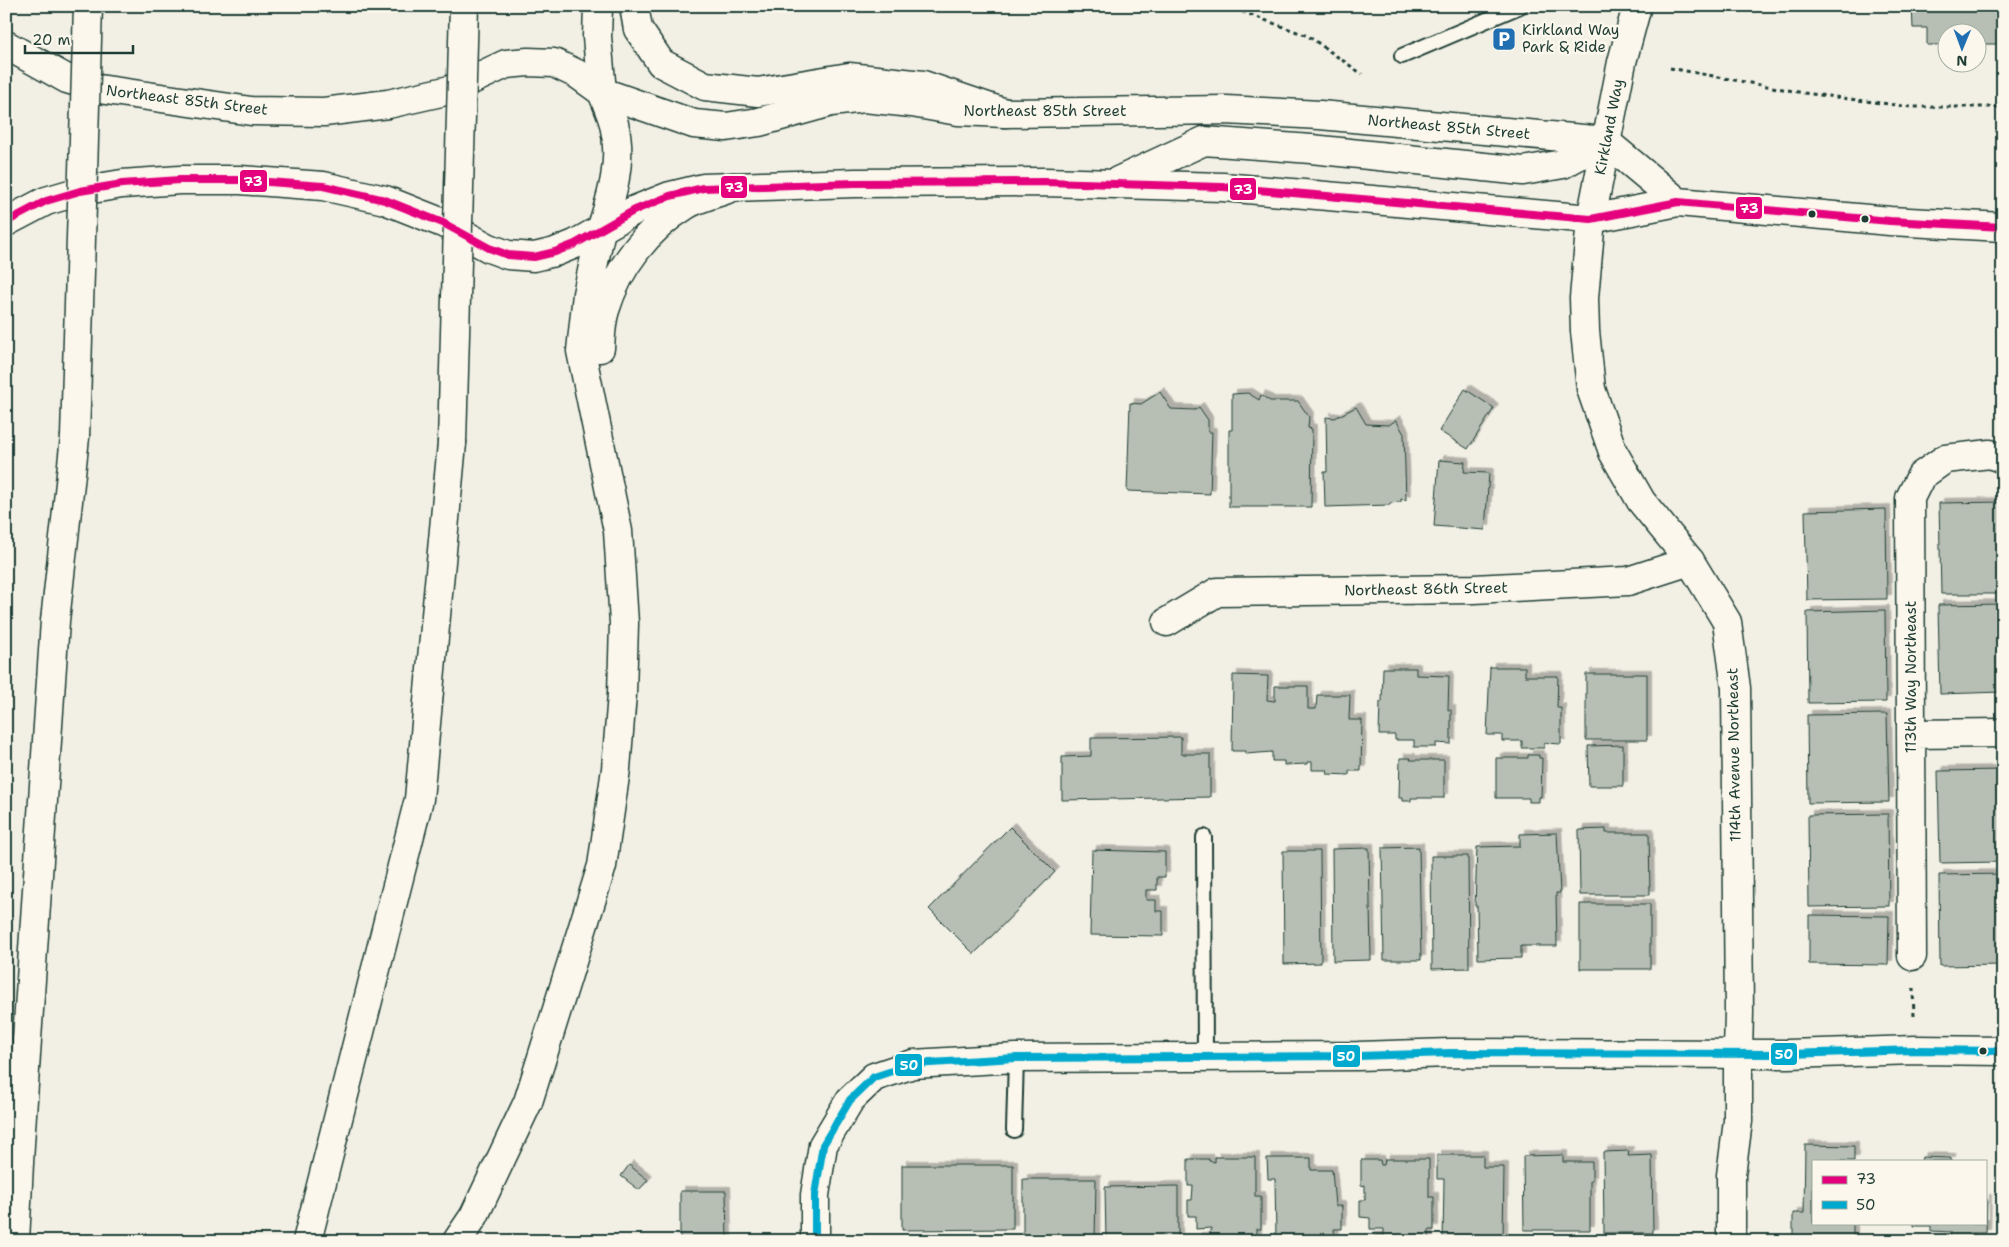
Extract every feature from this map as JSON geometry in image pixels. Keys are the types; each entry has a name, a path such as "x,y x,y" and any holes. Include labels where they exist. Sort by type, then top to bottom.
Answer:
{"main road":[{"path":"15,1241 55,621 75,438 88,6"},
{"path":"307,1241 419,799 452,444 464,6"},
{"path":"457,1241 474,1216 528,1102 602,866 616,768 622,694 624,623 618,531 581,351 586,294 601,230 612,194 618,162 614,125 602,92 598,6"},
{"path":"634,6 638,29 661,63 705,86 758,92 849,77 923,85 1005,113"},
{"name":"Kirkland Way","path":"1591,219 1622,62 1638,6"},
{"name":"Northeast 85th Street","path":"6,45 67,79 99,89 251,111 324,112 388,104 450,90 506,64 528,62 554,63 577,74 602,92 694,124 726,127 759,122 831,102 864,98 912,103 958,111 1005,113 1235,111 1320,115 1605,141"},
{"path":"1113,184 1204,142 1311,149 1523,171 1563,164 1605,141 1678,202"},
{"path":"6,222 46,201 80,191 122,184 180,180 240,180 323,186 385,200 443,223 489,248 508,255 534,256 555,252 601,230 635,210 670,196 703,188 865,183 1045,182 1223,187 1591,219 1678,202 1890,221 2003,226"},
{"path":"599,442 599,352 604,312 617,280 636,248 659,225 687,204 732,187"},
{"name":"114th Avenue Northeast","path":"1591,219 1584,298 1585,331 1591,389 1613,452 1641,501 1690,561 1727,622 1736,688 1739,1010 1738,1120 1731,1175 1731,1241"},
{"name":"113th Way Northeast","path":"1912,956 1910,498 1921,476 1945,459 1996,457"},
{"name":"Northeast 86th Street","path":"1167,622 1217,592 1474,589 1628,580 1690,561"},
{"path":"1911,734 2003,733"},
{"path":"815,1241 815,1195 823,1145 850,1100 874,1077 913,1064 1016,1058 1450,1053 1738,1054 1916,1050 2003,1051"}],"lane":[{"path":"1402,56 1520,6"},
{"path":"1204,837 1206,1057"},
{"path":"1014,1130 1016,1058"}],"path":[{"path":"1227,6 1308,36 1362,74"},
{"path":"1670,68 1804,93 1911,107 2003,106"},
{"path":"1912,956 1916,1050"}],"building":[{"path":"1912,6 2003,6 2003,44 1986,44 1986,22 1936,22 1936,45 1927,45 1927,28 1913,28"},
{"path":"1465,389 1494,408 1468,449 1439,431"},
{"path":"1160,392 1171,409 1195,410 1199,407 1208,420 1208,432 1212,432 1210,494 1127,491 1130,403 1141,404"},
{"path":"1248,393 1259,400 1261,395 1270,401 1298,401 1309,417 1308,428 1312,429 1311,507 1229,507 1229,430 1232,430 1232,394"},
{"path":"1356,407 1366,424 1389,425 1396,420 1404,434 1406,500 1401,499 1401,502 1390,503 1390,505 1325,507 1324,472 1327,472 1326,417 1335,418"},
{"path":"1439,460 1465,462 1464,472 1489,473 1485,530 1434,526"},
{"path":"2003,502 2003,594 1941,594 1939,503"},
{"path":"1886,509 1887,599 1807,600 1805,511"},
{"path":"2003,604 2003,692 1940,694 1938,605"},
{"path":"1885,610 1886,702 1808,703 1807,612"},
{"path":"1490,667 1525,667 1525,676 1558,676 1557,708 1561,708 1561,744 1544,743 1544,748 1522,748 1522,741 1502,741 1502,735 1487,735"},
{"path":"1383,668 1416,668 1416,675 1449,676 1448,710 1451,710 1451,744 1436,743 1436,747 1414,747 1414,740 1395,740 1395,735 1379,735"},
{"path":"1586,674 1647,674 1647,740 1586,740"},
{"path":"1233,675 1268,676 1267,700 1275,701 1275,686 1308,686 1308,709 1316,709 1317,695 1350,695 1349,720 1362,720 1361,771 1349,771 1349,775 1327,774 1328,770 1312,770 1312,762 1284,765 1284,761 1272,761 1272,752 1246,754 1246,751 1232,751"},
{"path":"1887,714 1889,802 1808,803 1807,715"},
{"path":"1181,737 1181,754 1210,754 1210,797 1062,800 1062,757 1091,756 1091,738"},
{"path":"1623,745 1623,786 1589,786 1588,746"},
{"path":"1528,755 1539,755 1539,758 1542,758 1541,797 1539,797 1539,802 1529,802 1529,798 1496,798 1496,758 1528,758"},
{"path":"1400,758 1411,758 1410,760 1444,760 1444,798 1411,798 1411,801 1402,801 1402,798 1399,798"},
{"path":"2003,770 2003,862 1940,863 1938,771"},
{"path":"1888,814 1889,906 1809,907 1808,815"},
{"path":"1010,827 1055,872 974,954 929,909"},
{"path":"1606,829 1606,833 1649,833 1650,895 1580,895 1579,830"},
{"path":"1557,833 1560,893 1556,893 1557,946 1521,946 1521,958 1478,959 1477,906 1475,906 1477,847 1520,846 1520,834"},
{"path":"1419,847 1421,960 1384,960 1382,848"},
{"path":"1369,848 1371,960 1333,961 1332,849"},
{"path":"1092,850 1165,852 1165,877 1157,877 1157,890 1146,890 1146,900 1156,900 1156,911 1163,911 1163,936 1090,935"},
{"path":"1283,851 1320,851 1321,963 1284,964"},
{"path":"1431,856 1468,856 1469,968 1432,969"},
{"path":"2003,874 2003,965 1940,966 1939,875"},
{"path":"1580,904 1650,904 1650,969 1580,969"},
{"path":"1809,915 1889,916 1888,965 1809,964"},
{"path":"1805,1145 1854,1146 1854,1160 1812,1160 1812,1224 1853,1224 1853,1241 1793,1241 1793,1213 1804,1213"},
{"path":"1629,1151 1628,1156 1652,1155 1653,1233 1604,1233 1603,1152"},
{"path":"1437,1155 1483,1155 1483,1167 1504,1167 1503,1240 1505,1241 1443,1241 1444,1179 1437,1179"},
{"path":"1563,1155 1563,1162 1592,1162 1590,1230 1524,1230 1523,1156"},
{"path":"1215,1157 1255,1157 1255,1196 1261,1196 1261,1229 1257,1229 1257,1241 1197,1241 1197,1237 1210,1237 1211,1228 1196,1229 1196,1216 1188,1216 1188,1200 1192,1200 1193,1186 1188,1186 1188,1159 1209,1159 1209,1161 1215,1162"},
{"path":"1922,1157 1951,1158 1951,1160 1921,1160"},
{"path":"1267,1158 1311,1158 1311,1170 1332,1170 1335,1206 1342,1206 1342,1229 1334,1229 1335,1241 1273,1241 1273,1237 1276,1237 1275,1179 1268,1179"},
{"path":"1385,1159 1429,1159 1429,1197 1434,1197 1434,1230 1429,1230 1429,1241 1370,1241 1369,1237 1384,1236 1384,1229 1370,1229 1370,1218 1360,1217 1360,1200 1365,1200 1365,1185 1361,1186 1361,1160 1380,1160 1381,1165 1384,1165"},
{"path":"629,1165 648,1180 639,1190 621,1176"},
{"path":"902,1165 1013,1165 1013,1229 902,1230"},
{"path":"1023,1179 1096,1179 1095,1241 1023,1241"},
{"path":"1178,1186 1178,1241 1106,1241 1105,1187"},
{"path":"680,1191 726,1191 727,1241 680,1241"},
{"path":"1987,1199 1986,1233 1971,1233 1971,1240 1950,1240 1951,1232 1931,1231 1931,1226 1914,1226 1914,1224 1986,1224"},
{"path":"1006,1240 1006,1241 937,1241"}],"transit line":[{"name":"73","path":"6,222 46,201 80,191 122,184 180,180 240,180 323,186 385,200 443,223 489,248 508,255 534,257 555,252 575,244 635,210 670,196 703,188 855,183 1045,182 1223,187 1591,219 1678,202 1890,221 2003,227"},
{"name":"50","path":"815,1241 815,1195 823,1145 850,1100 874,1077 913,1064 1016,1058 1358,1056 1450,1053 1788,1054 1916,1050 2003,1051"}],"place":[{"name":"Kirkland Way Park & Ride","path":"1504,39"}]}
